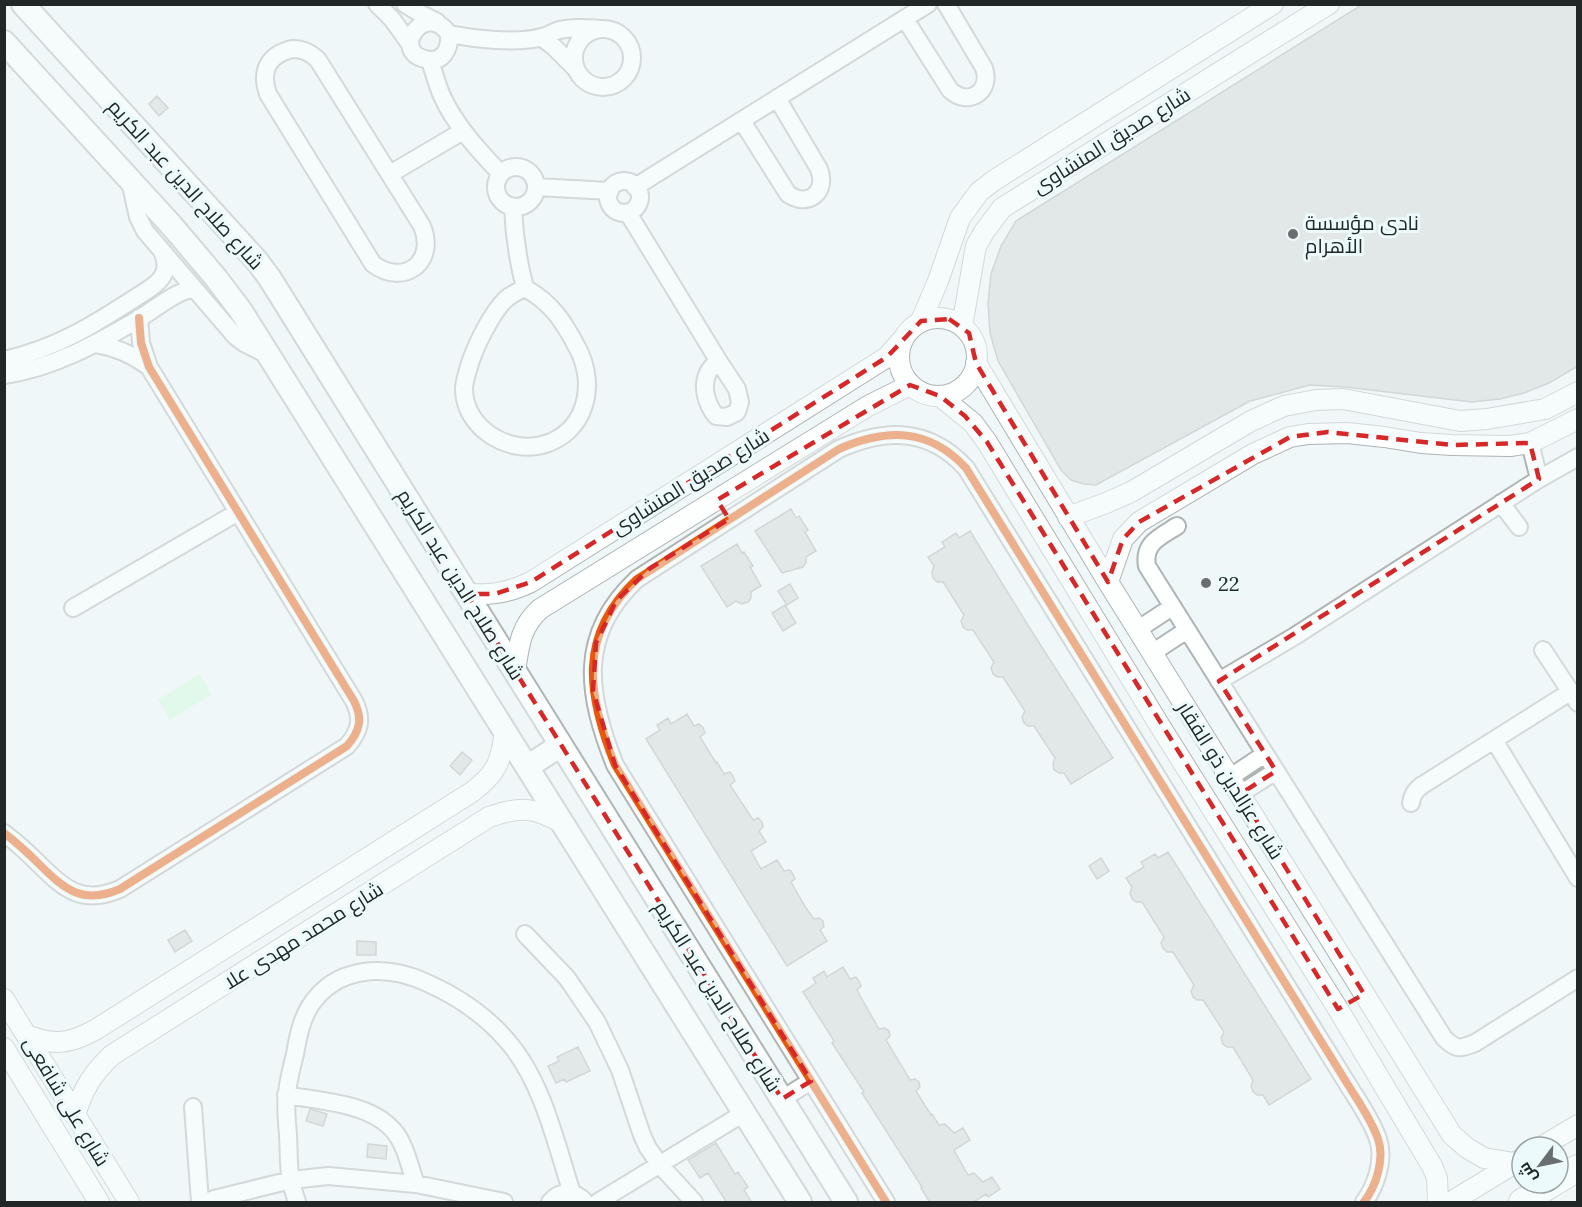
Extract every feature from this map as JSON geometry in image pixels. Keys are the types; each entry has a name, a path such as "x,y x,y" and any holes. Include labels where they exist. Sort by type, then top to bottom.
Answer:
{"main road":[{"name":"شارع صلاح الدين عبد الكريم","path":"23,4 269,277 846,1203"},
{"name":"شارع صلاح الدين عبد الكريم","path":"4,42 172,226 241,311 800,1203"},
{"path":"527,767 561,746"}],"street":[{"path":"377,4 392,19 414,53 421,59 430,61 439,58 446,52 450,43 443,28 405,4"},
{"path":"635,187 928,4"},
{"path":"905,19 950,90 960,97 971,97 985,86 986,74 946,4"},
{"name":"شارع صديق المنشاوى","path":"921,321 960,218 979,192 1273,4"},
{"name":"شارع صديق المنشاوى","path":"962,326 976,246 1002,208 1329,4"},
{"path":"410,44 410,36 414,28 421,22 429,21 469,38 541,38 561,30 581,27 611,30 620,34 629,45 633,58 630,71 621,82 615,85 595,87 584,80 554,47 541,38"},
{"path":"576,69 574,55 579,43 588,33 601,29"},
{"path":"302,49 311,53 318,60 390,174 426,235 427,245 419,264 401,273 390,273 373,264 268,94 265,75 274,57 282,51 302,49"},
{"path":"430,61 442,97 463,131 501,174"},
{"path":"742,121 788,194 801,199 814,195 822,183 822,176 777,98"},
{"path":"390,174 463,131"},
{"path":"520,167 535,180 536,187 532,200 526,205 513,207 501,200 496,187 497,180 506,169 520,167"},
{"path":"130,180 141,224 145,231 239,340 270,356"},
{"path":"626,182 635,187 640,196 633,211 618,212 611,206 609,191 612,187 626,182"},
{"path":"536,187 609,191"},
{"path":"513,207 514,234 525,288 540,296 552,308 573,339 586,373 588,391 584,409 574,425 559,438 542,445 523,447 488,434 475,422 466,406 464,388 470,361 481,336 503,302 513,293 525,288"},
{"path":"628,213 718,360"},
{"path":"4,360 47,348 70,338 158,283 163,278 166,269 162,251"},
{"path":"4,375 53,362 95,344 178,294 194,288"},
{"path":"149,289 160,305"},
{"path":"935,317 949,319 962,326 969,333 977,353 972,376 964,386 953,393 940,396 929,395 910,385 902,372 898,356 902,340 910,329 921,321 935,317"},
{"path":"4,833 18,843 63,887 86,896 109,894 347,746 354,739 358,730 360,720 354,701 149,367 141,343 139,318"},
{"path":"102,319 112,334"},
{"name":"شارع صديق المنشاوى","path":"467,594 495,594 531,582 887,357 902,340"},
{"path":"95,344 124,351 149,367"},
{"name":"شارع عزالدين ذو الفقار","path":"976,363 1137,630 1452,1135 1467,1148 1484,1158 1510,1160"},
{"name":"شارع صديق المنشاوى","path":"515,671 522,634 526,625 540,609 868,406 910,385"},
{"path":"1068,517 1131,492 1251,421 1284,406 1316,400 1343,399 1460,421 1509,416 1545,409 1578,393"},
{"name":"شارع عزالدين ذو الفقار","path":"940,396 973,423 987,442 1160,726 1338,1010 1432,1166 1437,1178 1438,1203"},
{"path":"1108,582 1123,539 1139,522 1253,454 1290,437 1328,432 1452,445 1510,446 1530,443 1578,419"},
{"path":"886,1203 615,765 601,726 592,675 596,643 601,628 616,601 649,569 839,449 868,438 895,434 920,438 945,449 966,468 1368,1117 1379,1141 1379,1153 1376,1176 1364,1203"},
{"path":"1530,443 1539,479"},
{"path":"1002,467 1029,450"},
{"path":"1219,681 1295,636 1501,503 1578,457"},
{"path":"717,500 729,519"},
{"path":"1501,503 1519,527"},
{"path":"73,608 238,512"},
{"path":"1177,526 1153,542 1145,558 1147,566 1444,1038 1458,1048 1475,1042 1578,978"},
{"path":"512,590 521,604 534,615"},
{"path":"1137,630 1172,607"},
{"path":"1152,653 1187,630"},
{"path":"1411,803 1416,790 1494,740 1574,698 1543,650"},
{"path":"1160,726 1187,710"},
{"name":"شارع محمد مهدى علا","path":"27,1035 43,1041 61,1042 79,1039 472,792 486,781 497,767 503,750 505,731"},
{"path":"1494,740 1578,878"},
{"path":"1235,786 1265,754"},
{"path":"1235,786 1276,771"},
{"name":"شارع محمد مهدى علا","path":"75,1115 88,1082 111,1055 489,817 508,811 527,810 545,814 562,823"},
{"path":"525,934 567,978 597,1022 620,1070 648,1148 694,1203"},
{"path":"1306,959 1333,944"},
{"path":"297,1203 291,1180 286,1095 301,1026 311,1006 326,989 345,977 367,971 390,971 417,978 443,990 468,1005 510,1044 526,1067 539,1093 578,1198"},
{"path":"1338,1010 1364,994"},
{"name":"شارع على شافعى","path":"4,999 129,1203"},
{"name":"شارع على شافعى","path":"4,1048 99,1203"},
{"path":"782,1099 811,1081"},
{"path":"286,1095 358,1108 381,1118 393,1129 402,1143 416,1184"},
{"path":"193,1107 200,1203"},
{"path":"598,1203 744,1113"},
{"path":"1561,1135 1578,1125"},
{"path":"79,1168 100,1155"},
{"path":"1451,1203 1510,1166"},
{"path":"206,1203 291,1180 328,1176 416,1184 504,1203"},
{"path":"550,1203 558,1195 565,1193 578,1198"}],"highlighted area":[{"path":"949,319 969,333 976,363 1108,582 1123,539 1139,522 1290,437 1328,432 1452,445 1530,443 1539,479 1219,681 1276,771 1240,794 1364,994 1338,1009 987,442 965,416 940,396 910,385 717,500 729,519 649,569 616,601 596,643 593,691 615,765 811,1081 782,1099 467,594 495,594 531,582 887,357 921,321"}],"green space":[{"path":"199,674 212,694 170,720 158,700"}],"building":[{"name":"نادى مؤسسة الأهرام","path":"1363,4 1578,4 1578,366 1549,383 1524,393 1500,399 1472,402 1310,385 1250,401 1096,485 1071,480 1061,470 998,361 990,333 988,303 991,274 1001,246 1016,221"},
{"path":"157,96 168,108 159,116 149,104"},
{"path":"791,509 796,518 799,516 808,530 805,532 816,551 806,557 803,567 782,573 755,531"},
{"path":"970,531 1113,758 1071,784 1064,773 1054,770 1055,758 1034,726 1024,723 1022,717 1025,711 1003,677 993,674 991,668 994,662 973,630 963,627 961,621 964,615 943,582 937,582 933,578 934,566 928,557 945,547 942,542 956,533 959,538"},
{"path":"737,544 753,566 750,567 761,586 751,592 748,602 742,604 736,601 727,607 701,566"},
{"path":"790,584 798,598 787,605 778,591"},
{"path":"785,605 796,623 783,631 772,613"},
{"path":"687,714 694,726 699,724 703,728 705,733 700,737 724,774 730,772 733,776 735,781 730,785 753,820 758,818 762,822 763,827 759,831 766,842 751,851 761,869 777,860 784,871 790,870 795,879 791,882 806,908 814,919 819,918 823,921 824,927 820,930 827,941 787,966 646,739 660,730 657,725 668,718 671,724"},
{"path":"462,752 472,760 460,775 450,766"},
{"path":"1168,852 1311,1079 1269,1105 1263,1095 1253,1092 1251,1086 1253,1080 1233,1047 1223,1044 1221,1038 1224,1032 1203,1000 1193,997 1191,991 1194,985 1173,952 1167,952 1163,948 1161,943 1164,937 1142,902 1132,899 1130,893 1132,887 1126,878 1144,867 1141,862 1155,854 1158,858"},
{"path":"1101,858 1109,871 1097,879 1089,866"},
{"path":"185,930 192,941 175,952 168,940"},
{"path":"357,941 376,942 376,955 357,955"},
{"path":"843,967 850,979 856,977 859,981 861,986 857,990 879,1029 885,1028 889,1031 890,1036 886,1040 910,1080 915,1079 919,1082 920,1087 916,1091 931,1115 939,1125 945,1124 954,1133 963,1128 970,1140 954,1150 968,1175 974,1173 983,1182 992,1177 1000,1189 972,1203 930,1203 803,992 816,983 813,978 824,971 827,977"},
{"path":"578,1047 590,1071 566,1082 564,1079 556,1083 548,1066 559,1061 557,1057"},
{"path":"310,1109 327,1114 323,1126 306,1121"},
{"path":"716,1143 735,1174 738,1172 748,1187 744,1190 752,1203 727,1203 708,1173 700,1178 688,1160"},
{"path":"368,1144 387,1146 386,1159 367,1157"}],"cycle path":[{"path":"4,833 66,888 85,895 107,894 120,889 347,746 359,725 359,714 354,701 149,367 141,343 139,318"},
{"path":"886,1202 615,765 598,714 593,667 596,644 604,622 618,600 637,579 839,449 874,437 891,435 922,439 937,445 966,468 1362,1106 1380,1147 1380,1164 1376,1180 1364,1202"}],"place":[{"name":"نادى مؤسسة الأهرام","path":"1293,234"},
{"name":"22","path":"1206,583"}]}
